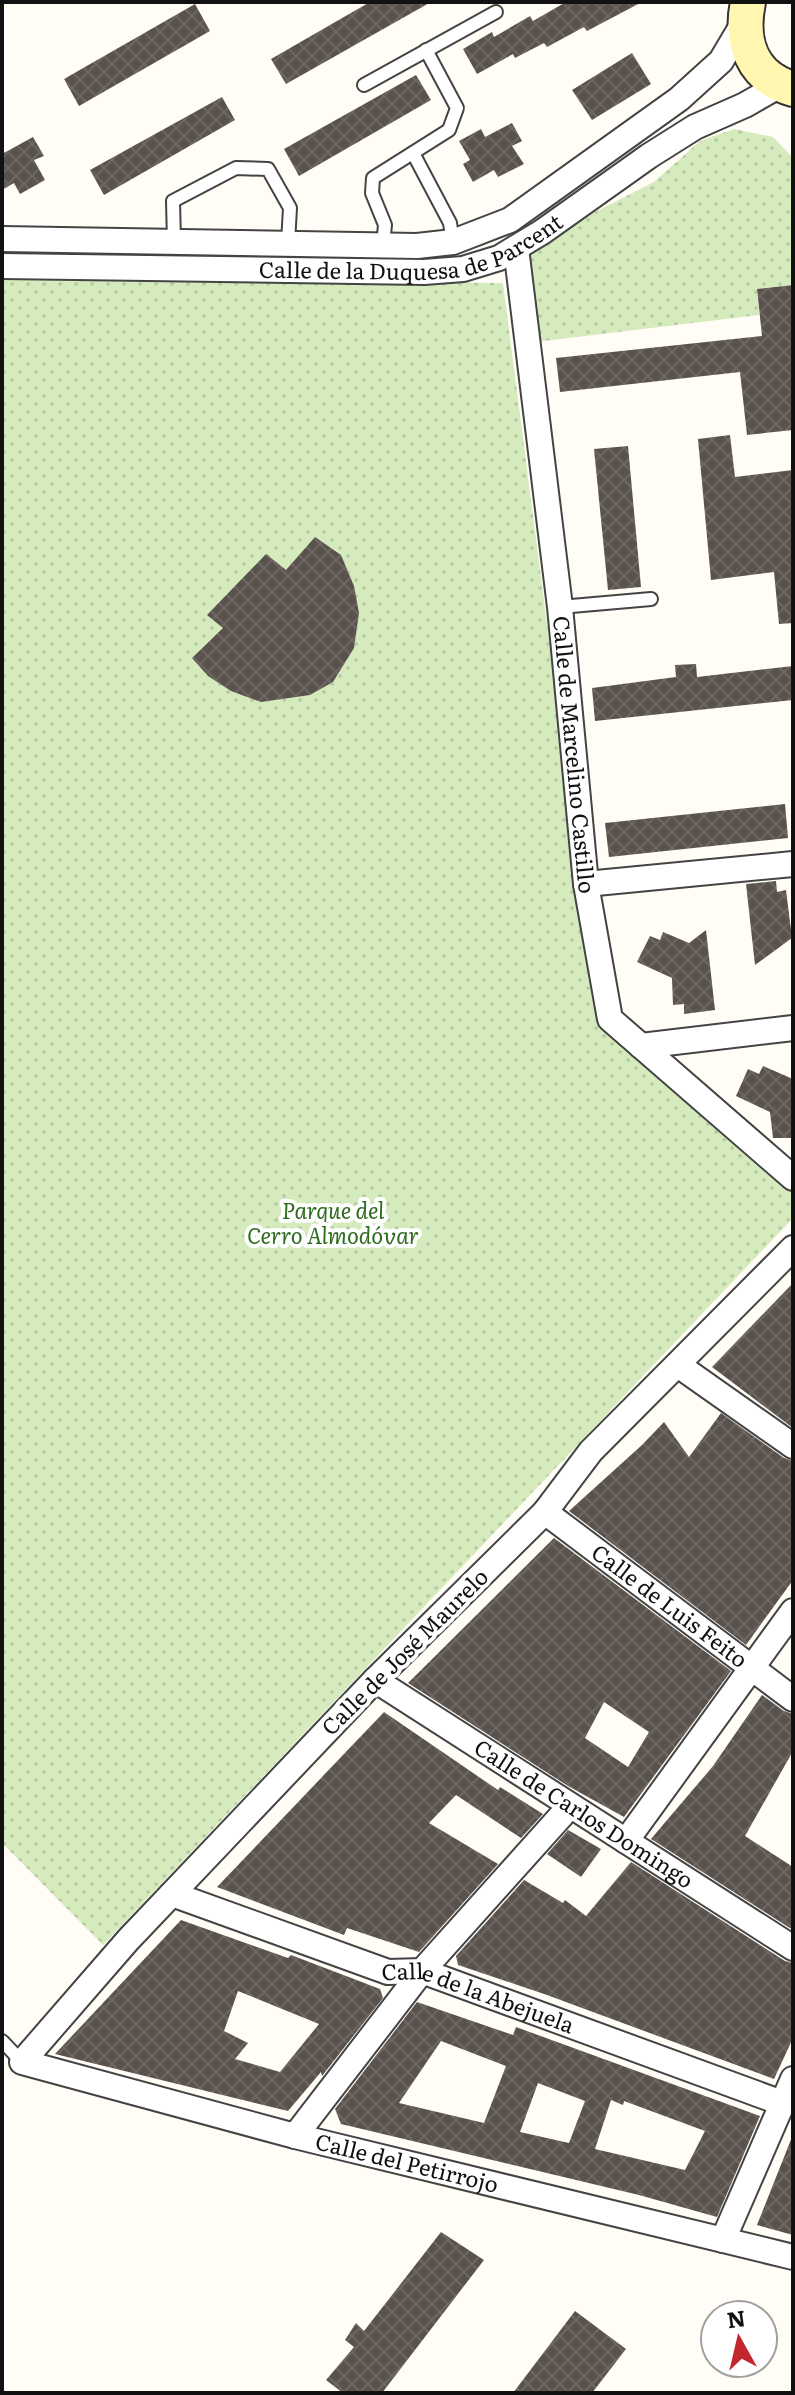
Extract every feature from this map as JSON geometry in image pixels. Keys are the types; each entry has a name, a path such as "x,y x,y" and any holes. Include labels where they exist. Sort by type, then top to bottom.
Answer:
{"main road":[{"path":"746,13 748,49 760,70 789,93"}],"street":[{"name":"Calle de la Duquesa de Parcent","path":"2,239 417,246 453,242 510,220 660,114 721,61 746,13"},
{"name":"Calle de la Duquesa de Parcent","path":"2,266 424,272 463,269 499,258 516,248 695,127 745,105 789,93"},
{"name":"Calle de Marcelino Castillo","path":"516,248 560,607 586,884 610,1019 793,1178"},
{"path":"586,884 793,864"},
{"path":"641,1046 793,1028"},
{"name":"Calle de José Maurelo","path":"22,2062 119,1951 375,1680 545,1512 591,1451 793,1248"},
{"path":"678,1365 793,1446"},
{"name":"Calle de Luis Feito","path":"545,1512 793,1699"},
{"path":"626,1841 793,1611"},
{"name":"Calle de Carlos Domingo","path":"375,1680 793,1948"},
{"path":"295,2136 422,1971 570,1806"},
{"name":"Calle de la Abejuela","path":"172,1894 388,1972 422,1971 782,2103"},
{"name":"Calle del Petirrojo","path":"22,2062 295,2136 793,2257"},
{"path":"723,2240 793,2079"}],"lane":[{"path":"364,85 496,12"},
{"path":"383,245 385,225 372,193 373,178 449,130 457,108 426,50"},
{"path":"413,153 450,223 453,242"},
{"path":"174,242 173,201 236,168 268,169 290,208 288,243"},
{"path":"560,607 651,599"},
{"path":"2,2041 22,2062"}],"green space":[{"path":"734,129 773,137 793,158 793,285 757,289 759,315 527,343 516,252 654,182 700,141"},
{"name":"Parque del Cerro Almodóvar","path":"2,278 503,283 599,1027 793,1188 793,1218 103,1945 2,1843"}],"building":[{"path":"370,2 431,2 286,84 271,59"},
{"path":"566,2 642,2 587,31 584,27 547,47 544,43 515,58 513,54 477,74 463,49 492,32 494,37 530,16 533,21"},
{"path":"195,4 210,31 79,106 64,79"},
{"path":"632,53 651,84 592,120 572,90"},
{"path":"416,75 431,100 299,176 284,149"},
{"path":"222,97 235,120 104,195 90,170"},
{"path":"512,123 522,141 512,146 524,164 498,177 494,170 473,182 463,164 470,160 459,141 481,129 485,137"},
{"path":"33,137 44,156 34,160 45,180 20,194 14,183 2,190 2,154"},
{"path":"793,285 793,430 747,435 740,372 560,392 556,358 762,336 757,289"},
{"path":"730,435 735,477 793,470 793,623 779,624 774,572 711,580 698,439"},
{"path":"628,446 641,587 608,590 594,449"},
{"path":"315,537 341,555 354,586 359,613 354,648 333,682 310,695 261,702 231,691 208,676 192,658 223,628 207,615 266,554 286,570"},
{"path":"696,664 697,677 793,666 793,700 595,721 592,688 676,677 675,665"},
{"path":"785,804 788,838 609,857 605,823"},
{"path":"776,881 777,892 786,890 792,938 755,965 746,884"},
{"path":"706,930 715,1010 684,1014 684,1004 673,1005 672,978 637,962 650,936 660,940 663,932 689,943"},
{"path":"763,1066 793,1079 793,1138 773,1138 770,1112 736,1096 748,1069 759,1074"},
{"path":"793,1283 793,1428 712,1367"},
{"path":"721,1413 784,1458 793,1461 793,1580 746,1645 569,1511 664,1422 689,1457"},
{"path":"554,1538 731,1671 624,1817 568,1786 408,1683","holes":["604,1702 649,1732 628,1767 585,1738"]},
{"path":"762,1695 793,1714 793,1751 745,1836 793,1867 793,1930 651,1839 713,1766"},
{"path":"384,1712 498,1790 500,1787 543,1814 521,1838 456,1795 429,1823 498,1864 419,1952 347,1928 344,1935 217,1887"},
{"path":"568,1830 601,1849 581,1877 547,1854"},
{"path":"631,1862 785,1961 793,1963 793,2038 774,2079 458,1965 456,1956 524,1880 563,1903 565,1900 586,1916"},
{"path":"181,1920 288,1958 291,1955 380,1989 383,1998 322,2076 321,2072 288,2111 55,2054","holes":["238,1991 319,2024 280,2072 235,2059 248,2043 224,2031"]},
{"path":"417,2002 513,2035 516,2027 760,2116 717,2217 639,2195 341,2124 335,2109","holes":["441,2041 506,2066 484,2123 399,2103","538,2083 585,2101 569,2143 520,2132","611,2100 623,2105 624,2101 705,2131 685,2170 595,2149"]},
{"path":"793,2137 793,2235 757,2225"},
{"path":"441,2232 484,2260 382,2393 343,2393 326,2380 354,2347 345,2340 356,2323 364,2331"},
{"path":"575,2311 626,2349 592,2393 513,2393"}]}
